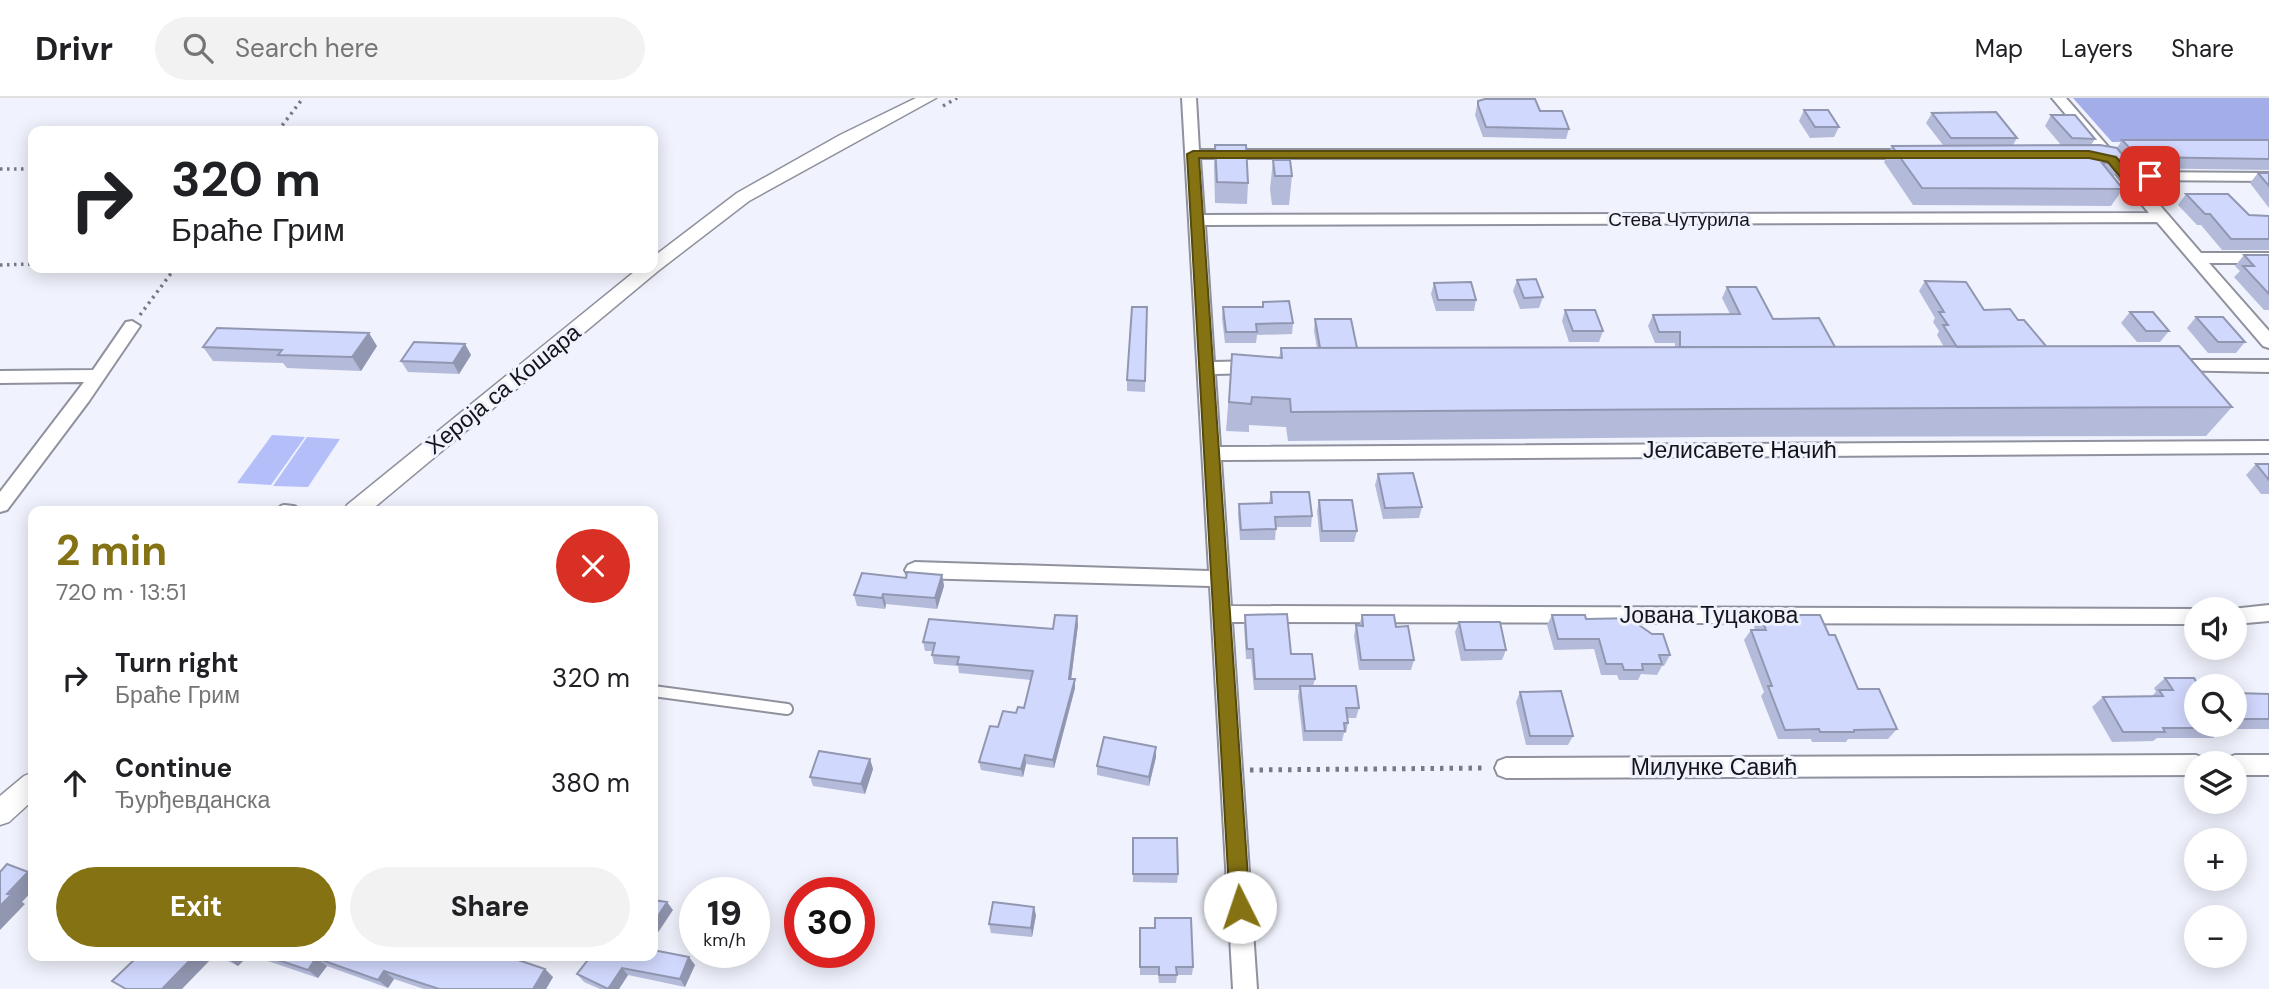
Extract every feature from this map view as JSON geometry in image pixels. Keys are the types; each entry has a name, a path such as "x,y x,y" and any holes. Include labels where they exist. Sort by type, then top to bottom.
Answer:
{"street":[{"path":"1189,98 1245,989"},
{"path":"2059,98 2268,341"},
{"name":"Хероја са Кошара","path":"658,262 743,197 846,139 931,104"},
{"path":"1193,154 1924,155"},
{"path":"2089,155 2112,159"},
{"path":"2126,176 2269,177"},
{"name":"Стева Чутурила","path":"1197,220 2161,217"},
{"path":"2197,258 2269,258"},
{"name":"Хероја са Кошара","path":"361,506 645,273"},
{"path":"2,501 132,326"},
{"path":"2157,366 2269,366"},
{"path":"1206,368 1276,368"},
{"path":"0,377 97,376"},
{"name":"Јелисавете Начић","path":"1212,454 2269,447"},
{"path":"915,570 1220,579"},
{"path":"2247,614 2269,613"},
{"name":"Јована Туцакова","path":"1222,614 2184,616"},
{"name":"Милунке Савић","path":"1506,768 2184,765"},
{"path":"2247,765 2269,765"},
{"path":"0,813 28,788"}],"lane":[{"path":"658,692 787,709"}],"path":[{"path":"282,126 303,98"},
{"path":"931,104 957,98"},
{"path":"0,169 28,169"},
{"path":"0,265 28,264"},
{"path":"132,326 171,273"},
{"path":"1231,770 1506,768"}],"shaded area":[{"path":"2073,98 2269,98 2269,145 2243,140 2112,142"},
{"path":"272,435 305,437 271,485 237,483"},
{"path":"307,437 340,439 308,487 273,486"}],"building":[{"path":"1535,99 1540,111 1562,111 1569,129 1486,127 1478,105 1478,101"},
{"path":"1804,110 1828,110 1839,127 1815,127"},
{"path":"1996,112 2017,138 1951,138 1932,113"},
{"path":"2051,115 2075,115 2095,139 2072,138"},
{"path":"2122,140 2269,140 2269,159 2138,157"},
{"path":"1215,145 1246,145 1248,183 1217,182"},
{"path":"2100,145 2117,148 2126,159 2120,159 2123,163 2102,163 2123,189 1922,188 1892,146"},
{"path":"1273,160 1290,160 1292,176 1275,176"},
{"path":"2258,173 2269,173 2269,186"},
{"path":"2186,194 2228,194 2249,215 2269,216 2269,239 2231,239 2210,214 2205,214"},
{"path":"2244,255 2269,255 2269,294 2243,266 2254,266"},
{"path":"1536,279 1543,297 1524,298 1517,280"},
{"path":"1925,281 1966,282 1984,310 2010,309 2018,320 2024,320 2046,346 1957,347 1943,325 1948,325 1939,312 1944,312"},
{"path":"1471,282 1476,300 1438,300 1434,283"},
{"path":"1727,287 1756,287 1773,319 1819,318 1835,347 1680,347 1680,332 1659,332 1653,315 1740,314"},
{"path":"1289,301 1293,323 1256,324 1257,332 1226,332 1223,307 1263,307 1263,302"},
{"path":"1132,307 1147,307 1145,381 1127,380"},
{"path":"1565,310 1595,310 1603,331 1573,331"},
{"path":"2130,312 2153,312 2169,331 2146,331"},
{"path":"2196,317 2223,317 2245,342 2218,342"},
{"path":"1315,319 1351,319 1357,348 1320,348"},
{"path":"217,328 369,333 352,357 278,355 282,350 203,347"},
{"path":"414,342 465,344 453,363 401,361"},
{"path":"2179,346 2232,407 1291,412 1290,399 1252,397 1251,404 1229,402 1232,354 1282,358 1281,348"},
{"path":"2256,464 2269,464 2269,480"},
{"path":"1413,473 1422,507 1385,508 1378,474"},
{"path":"1271,492 1309,492 1312,516 1275,517 1276,529 1241,530 1239,504 1272,503"},
{"path":"1319,500 1352,500 1357,531 1322,531"},
{"path":"907,572 942,575 935,598 854,595 862,573 906,578"},
{"path":"1287,614 1291,654 1312,654 1315,679 1255,679 1253,649 1247,649 1245,615"},
{"path":"1055,615 1077,616 1069,679 1075,679 1053,760 1025,755 1021,769 979,762 990,726 998,727 1003,711 1016,713 1018,707 1024,708 1033,671 957,664 959,657 932,655 935,643 923,642 929,619 1053,629"},
{"path":"1362,615 1394,615 1396,627 1408,626 1414,660 1361,660 1356,625 1363,626"},
{"path":"1552,615 1585,615 1586,619 1637,618 1639,625 1652,634 1663,634 1670,655 1659,655 1662,664 1642,664 1643,670 1624,670 1622,664 1606,664 1599,639 1558,639"},
{"path":"1760,615 1820,615 1829,635 1835,635 1858,689 1879,689 1897,729 1854,732 1785,730 1751,630 1766,630"},
{"path":"1459,622 1500,622 1506,650 1465,650"},
{"path":"2165,678 2184,678 2184,728 2163,728 2165,732 2123,732 2103,697 2163,696 2159,690 2173,690"},
{"path":"1300,686 1356,686 1359,708 1346,708 1348,723 1344,723 1345,731 1305,731"},
{"path":"1561,691 1573,736 1530,736 1520,692"},
{"path":"2247,693 2269,694 2269,719 2247,719"},
{"path":"1104,737 1156,747 1149,777 1097,766"},
{"path":"819,751 870,759 861,784 810,777"},
{"path":"1133,838 1177,838 1178,874 1133,874"},
{"path":"7,864 28,872 7,894 11,895 0,906 0,872"},
{"path":"658,901 667,902 658,916"},
{"path":"993,902 1034,907 1031,928 989,924"},
{"path":"1155,918 1191,918 1193,967 1176,967 1177,975 1159,975 1159,967 1140,967 1140,928 1155,928"},
{"path":"658,951 679,955 679,968 684,968 680,979 622,968 608,989 577,974 587,961 658,961"},
{"path":"133,961 189,961 162,989 126,989 112,981"},
{"path":"281,961 314,961 308,970"},
{"path":"324,961 521,961 545,969 533,989 439,989 384,971 378,980"}],"route":[{"path":"1240,907 1193,154 2089,155 2112,159 2126,176 2150,176"}]}
